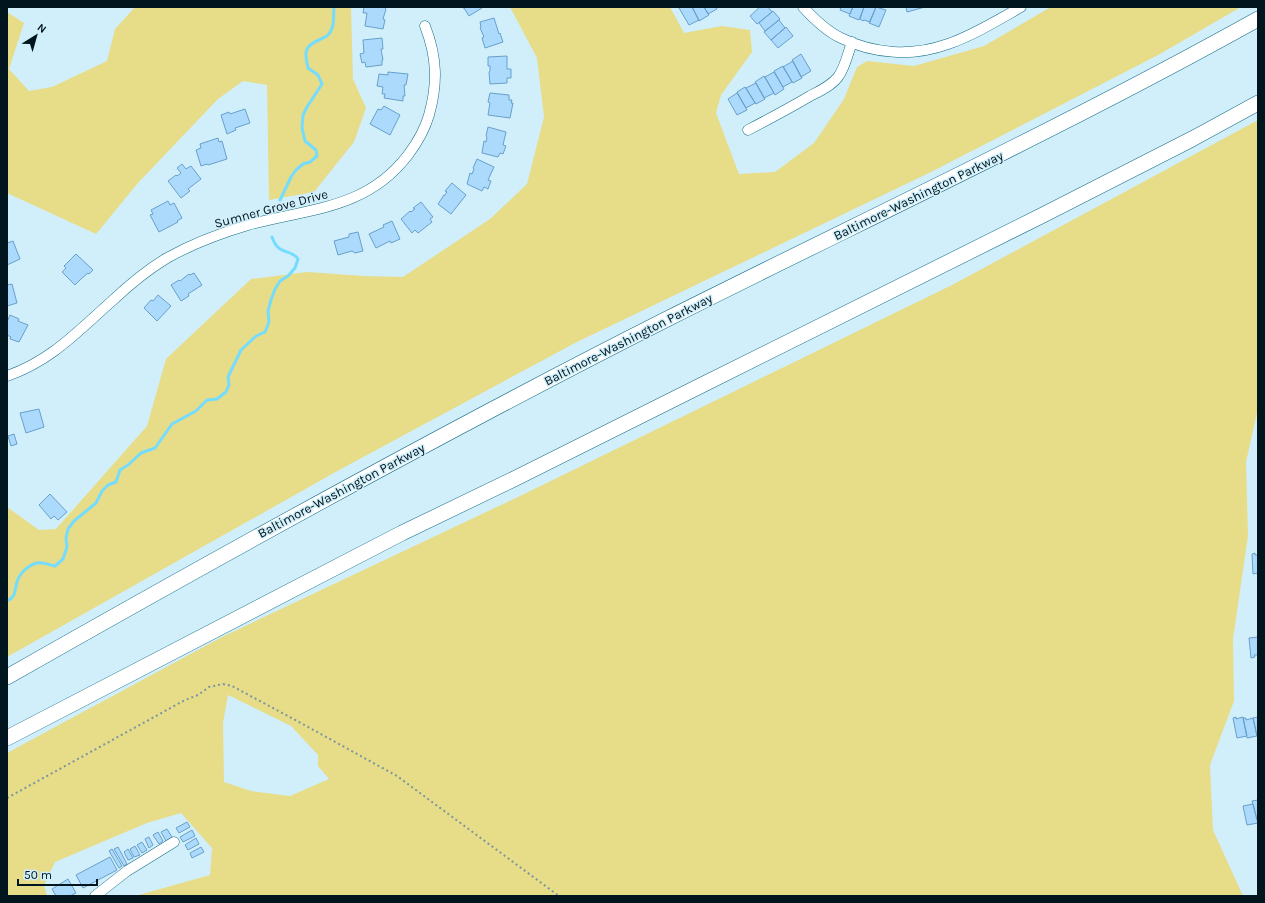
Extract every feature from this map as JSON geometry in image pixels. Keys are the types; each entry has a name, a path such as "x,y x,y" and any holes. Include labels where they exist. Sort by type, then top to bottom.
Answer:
{"highway":[{"name":"Baltimore-Washington Parkway","path":"7,677 266,531 483,413 668,319 1000,155 1258,19"},
{"path":"7,738 402,533 514,479 1034,220 1258,103"}],"street":[{"path":"803,7 826,29 840,38 868,48 886,52 926,50 948,44 1021,7"},
{"name":"Sumner Grove Drive","path":"7,376 45,358 59,348 131,284 174,255 205,240 248,225 337,204 357,197 372,189 387,178 401,164 420,136 432,105 435,89 435,71 431,41 425,26"},
{"path":"748,130 779,114 834,81 842,70 852,42"},
{"path":"95,896 127,872 174,842"}],"path":[{"path":"7,798 185,700 198,695 210,687 223,684 232,686 397,776 559,896"}],"shaded area":[{"path":"135,7 351,7 353,79 366,108 354,142 314,192 269,200 267,85 243,81 218,99 138,183 96,234 7,193 7,12 24,23 9,69 29,91 52,87 107,61 115,29"},
{"path":"510,7 670,7 684,33 722,26 750,30 752,52 721,95 716,113 739,174 775,172 814,143 844,99 857,67 867,61 914,66 984,46 1051,7 1241,7 1160,54 931,172 575,343 341,469 7,657 7,507 39,530 56,529 147,426 166,359 251,279 307,272 403,277 490,219 527,184 544,117 537,58"},
{"path":"1258,120 1258,408 1246,462 1248,536 1233,639 1234,701 1210,765 1213,830 1243,896 135,896 210,875 212,848 181,813 147,823 55,862 44,885 47,896 7,896 7,753 222,637 520,496 952,285","holes":["228,695 291,726 318,755 318,766 329,779 290,796 251,791 224,782 223,723"]}],"building":[{"path":"364,7 385,7 383,29 365,26 367,13 363,13"},
{"path":"462,7 481,7 482,8 469,16"},
{"path":"692,7 699,20 689,25 679,8"},
{"path":"692,7 704,7 709,15 699,21"},
{"path":"704,7 716,7 717,9 708,14"},
{"path":"760,7 768,7 772,12 757,24 750,16"},
{"path":"841,7 853,7 850,14 840,10"},
{"path":"853,7 864,7 859,20 849,16"},
{"path":"864,7 876,7 870,22 860,19"},
{"path":"876,7 886,10 879,27 869,23"},
{"path":"906,7 925,7 907,12"},
{"path":"773,11 780,19 765,31 759,23"},
{"path":"494,18 503,42 485,48 480,22"},
{"path":"779,20 785,28 771,40 764,32"},
{"path":"786,27 793,36 778,48 771,40"},
{"path":"382,38 382,65 366,67 365,62 362,63 360,54 364,53 363,40"},
{"path":"801,54 811,71 801,77 792,60"},
{"path":"507,56 507,69 511,69 511,78 507,78 507,83 490,84 490,66 488,66 488,57"},
{"path":"793,61 802,78 793,83 783,67"},
{"path":"783,66 792,82 783,87 774,71"},
{"path":"388,72 408,74 406,85 404,85 405,96 403,96 403,101 384,98 385,94 382,94 383,87 377,86 379,74 388,75"},
{"path":"774,72 784,89 775,95 765,77"},
{"path":"764,76 774,93 764,98 755,82"},
{"path":"756,83 765,99 756,104 746,88"},
{"path":"745,87 755,103 746,108 737,92"},
{"path":"490,93 509,95 509,100 512,100 511,103 513,103 510,118 488,115"},
{"path":"737,93 747,110 737,115 728,99"},
{"path":"384,106 400,115 390,135 370,124 378,109 381,110"},
{"path":"245,109 250,123 235,128 236,130 227,134 221,115 229,112 230,114"},
{"path":"488,127 506,132 503,145 506,146 503,154 500,153 498,157 482,153 484,141 486,142"},
{"path":"218,138 219,142 222,141 227,159 201,166 196,150 201,148 200,144"},
{"path":"477,159 494,167 488,180 491,181 488,189 484,187 482,191 467,184 470,173 472,174"},
{"path":"182,164 186,169 191,166 201,179 188,189 190,191 181,198 168,181 181,173 177,168"},
{"path":"452,183 466,195 451,214 438,204 447,192 445,191"},
{"path":"168,201 170,205 174,203 182,218 177,221 178,222 159,232 150,215 153,214 151,210"},
{"path":"421,202 433,217 430,219 432,222 418,233 415,230 412,233 401,219 410,211 411,212 415,209 413,208"},
{"path":"392,221 400,239 391,243 390,241 376,248 369,234 384,227 383,225"},
{"path":"358,232 363,251 355,253 352,251 338,255 334,241 349,237 349,234"},
{"path":"13,241 20,259 7,265 7,243"},
{"path":"76,254 93,270 75,285 62,272 66,268 64,266"},
{"path":"194,273 202,285 188,294 189,296 181,301 171,285 179,280 180,281 189,274"},
{"path":"12,284 17,303 7,306 7,285"},
{"path":"158,295 171,306 157,321 144,308"},
{"path":"10,315 19,319 18,321 28,325 19,342 10,339 11,337 7,335 7,322"},
{"path":"39,409 44,427 26,433 20,413"},
{"path":"14,434 17,444 11,446 8,436"},
{"path":"50,494 67,512 58,520 54,516 51,519 39,505"},
{"path":"1255,553 1255,555 1258,555 1258,573 1253,574 1252,554"},
{"path":"1258,637 1258,655 1254,655 1255,657 1251,658 1249,638"},
{"path":"1236,717 1236,719 1243,717 1247,736 1237,738 1233,718"},
{"path":"1258,717 1258,736 1257,736 1253,718"},
{"path":"1243,718 1246,718 1246,720 1253,718 1257,736 1247,738"},
{"path":"1258,800 1258,820 1257,820 1252,801"},
{"path":"1253,804 1258,823 1247,825 1243,806"},
{"path":"187,822 190,827 179,833 176,828"},
{"path":"167,829 172,837 166,841 161,832"},
{"path":"192,830 195,836 183,842 180,837"},
{"path":"158,832 163,841 159,844 153,835"},
{"path":"149,837 153,845 149,848 145,839"},
{"path":"196,838 199,844 188,850 185,845"},
{"path":"142,842 147,850 142,853 137,845"},
{"path":"135,846 140,855 134,857 130,849"},
{"path":"118,847 127,864 124,866 114,849"},
{"path":"201,847 204,852 192,858 190,853"},
{"path":"112,849 122,866 119,868 109,851"},
{"path":"128,849 133,858 128,860 124,852"},
{"path":"110,857 117,870 83,888 76,875"},
{"path":"68,879 76,893 70,896 56,896 52,889"}],"waterway":[{"path":"280,200 296,170 317,156 316,150 305,141 302,128 303,115 322,84 318,75 308,68 306,53 311,44 327,36 331,31 333,25 334,7"},
{"path":"7,601 14,595 18,579 27,568 39,563 55,566 63,559 67,547 66,538 68,529 74,521 96,503 102,491 108,485 116,482 120,470 141,453 155,448 172,424 196,411 207,400 217,399 226,392 229,385 228,377 241,350 256,336 265,332 269,322 268,311 275,289 280,281 288,276 295,268 298,259 292,254 281,250 272,237"}]}
